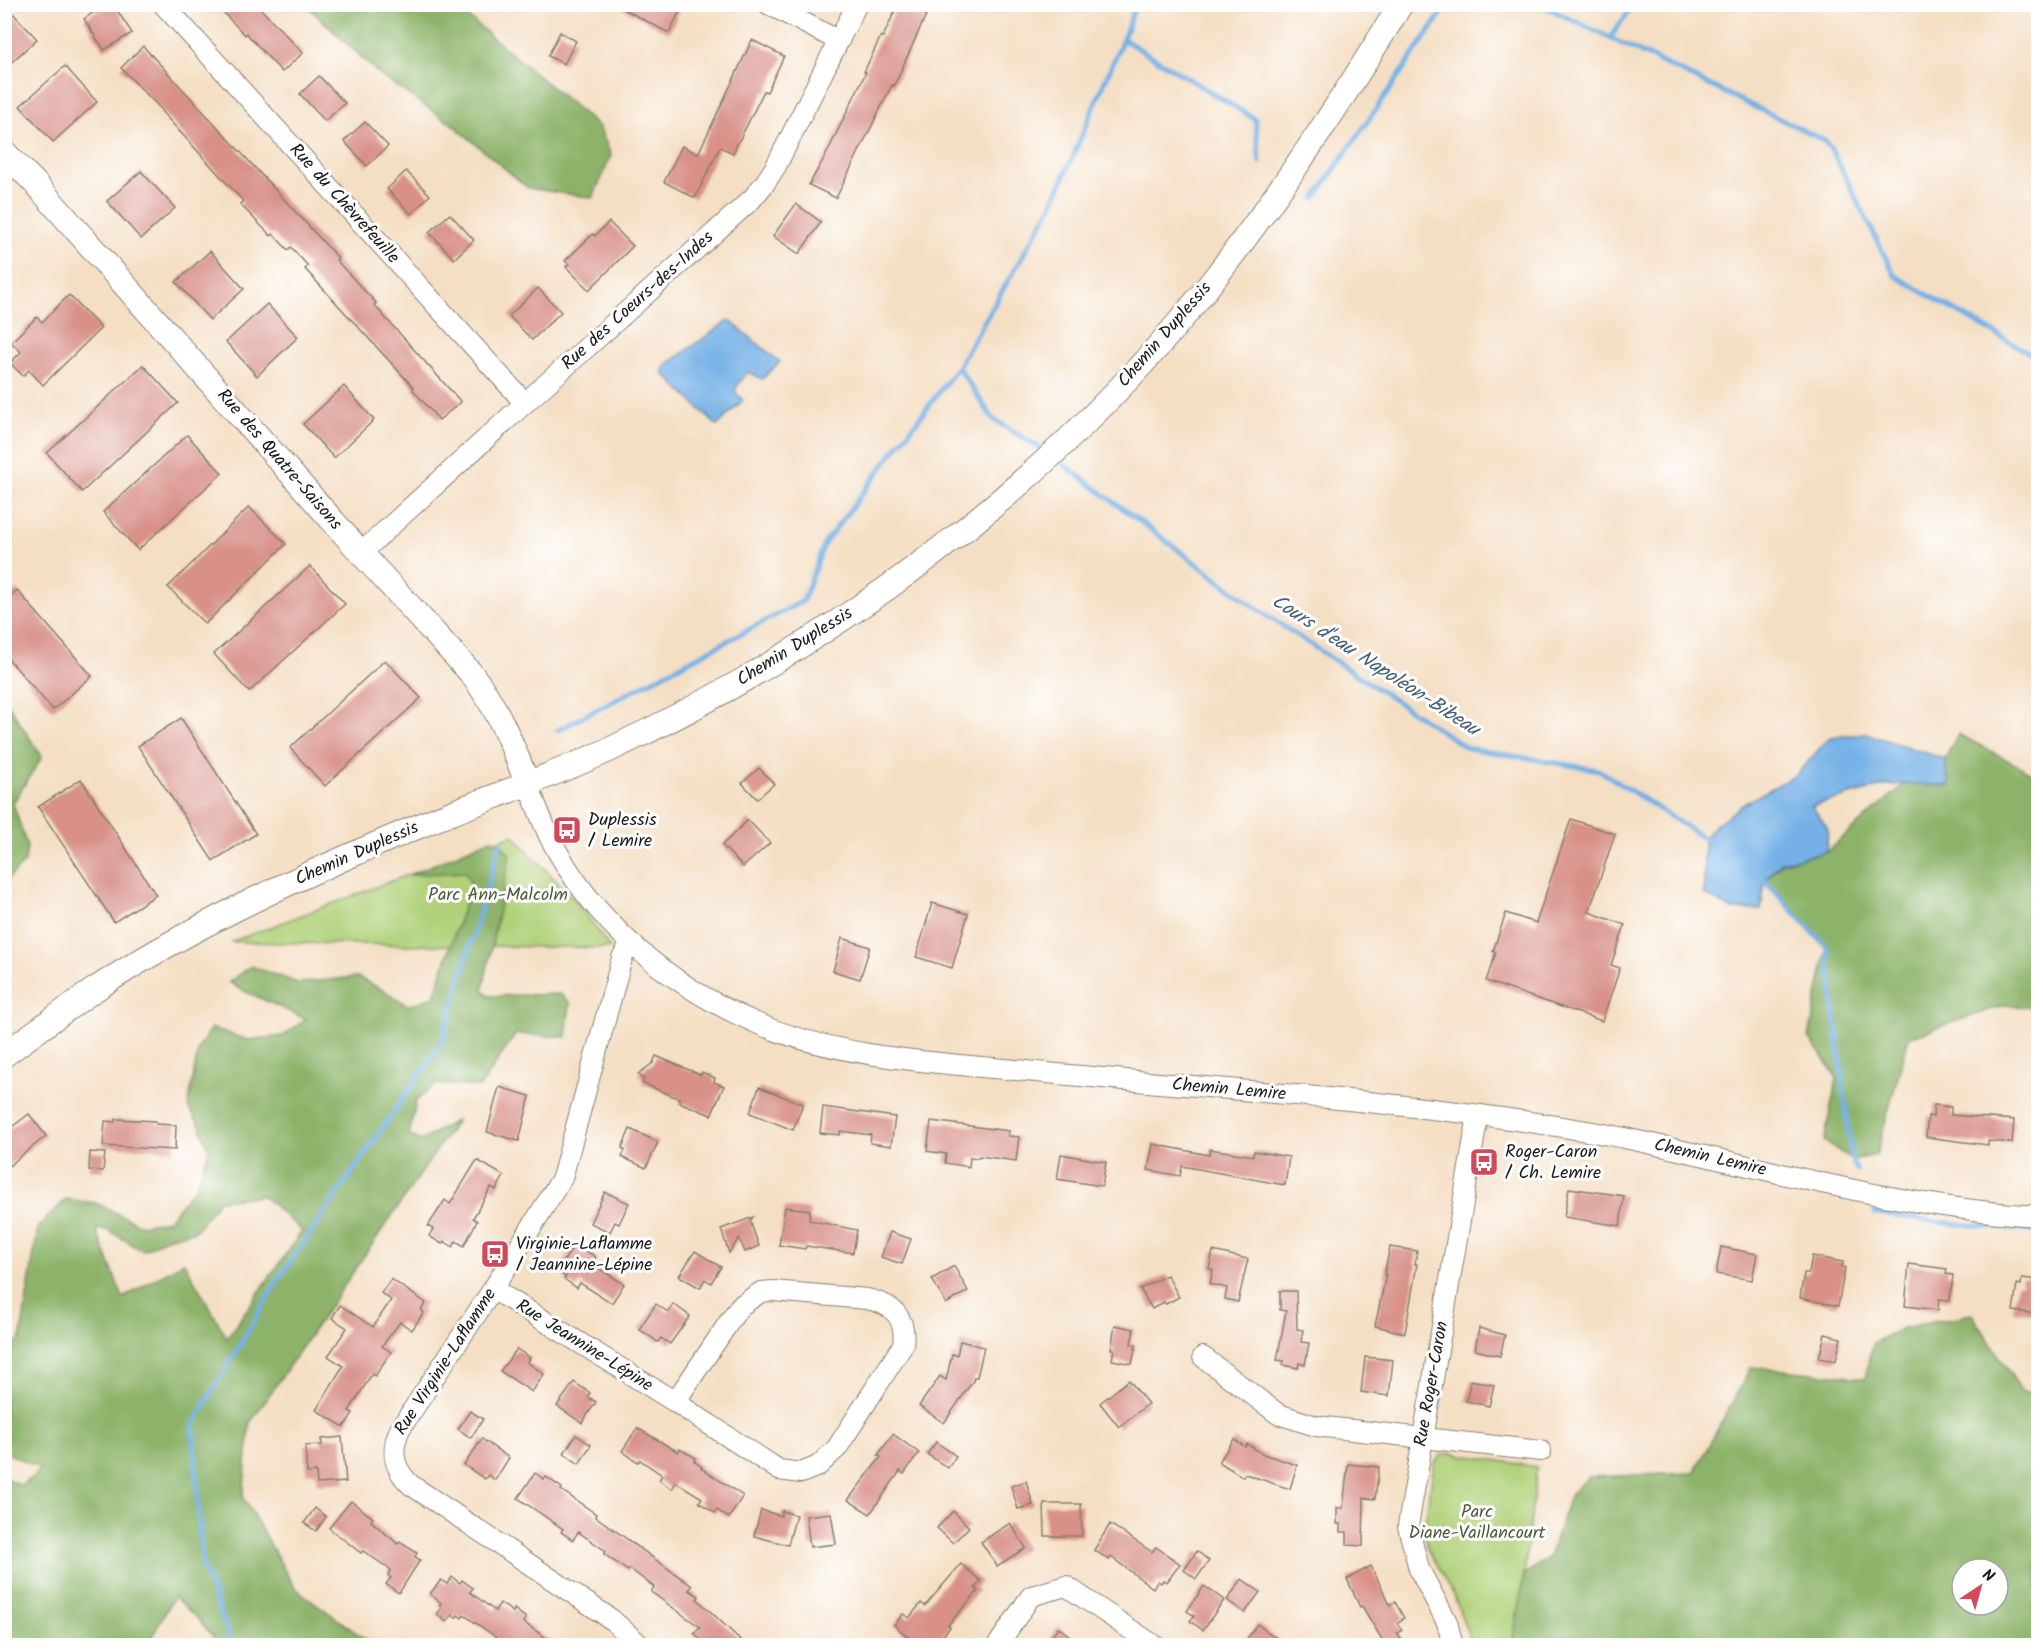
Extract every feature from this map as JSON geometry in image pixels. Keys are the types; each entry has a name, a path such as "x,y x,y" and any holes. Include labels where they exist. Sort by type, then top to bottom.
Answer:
{"street":[{"name":"Rue du Chèvrefeuille","path":"163,4 525,403"},
{"path":"768,4 839,41"},
{"name":"Rue des Coeurs-des-Indes","path":"361,554 752,199 776,166 858,4"},
{"name":"Chemin Duplessis","path":"4,1055 92,992 168,945 243,906 416,828 528,785 689,711 794,650 912,569 1010,491 1108,398 1201,296 1315,141 1401,4"},
{"name":"Rue des Quatre-Saisons","path":"4,152 34,182 361,554 462,663 485,691 496,709 528,785"},
{"name":"Chemin Lemire","path":"528,785 549,836 561,856 591,900 630,945 674,979 713,1003 776,1031 818,1044 964,1065 1478,1115 1599,1133 1880,1196 1940,1206 2038,1216"},
{"name":"Rue Virginie-Laflamme","path":"630,945 622,958 562,1178 493,1289 400,1429 393,1453 396,1465 411,1485 611,1619 640,1646"},
{"name":"Rue Roger-Caron","path":"1453,1646 1447,1622 1419,1569 1408,1526 1478,1115"},
{"name":"Rue Jeannine-Lépine","path":"493,1289 675,1402 779,1470 801,1473 818,1466 837,1448 903,1345 905,1336 898,1316 892,1308 882,1302 773,1291 761,1292 740,1306 675,1402"},
{"path":"1203,1357 1278,1414 1316,1426 1541,1452"},
{"path":"997,1646 1031,1596 1066,1586 1155,1646"}],"green space":[{"path":"306,5 454,5 599,127 611,155 593,198 528,188 453,125 381,76"},
{"path":"5,700 42,757 13,803 27,846 25,862 5,880"},
{"path":"1958,734 2038,776 2038,1008 2004,1005 1909,1037 1876,1155 1852,1160 1824,1141 1837,1078 1809,1037 1827,947 1765,880 1782,862 1826,852 1905,784 1949,786 1945,759"},
{"name":"Parc Ann-Malcolm","path":"513,835 580,906 610,948 231,942"},
{"path":"491,839 500,843 510,855 483,989 489,996 560,994 570,1003 566,1037 516,1034 480,1087 436,1084 416,1101 409,1135 421,1141 458,1119 250,1423 243,1497 295,1588 373,1645 220,1645 196,1617 174,1597 147,1645 5,1645 5,1478 21,1485 35,1476 40,1468 5,1452 5,1342 20,1341 38,1227 66,1199 96,1203 141,1225 168,1220 195,1187 209,1151 200,1125 188,1107 198,1049 211,1028 248,1040 283,1036 306,1019 229,982 251,966 298,983 357,977 409,1006 434,996 471,884 465,872 410,875","holes":["263,1196 302,1231 227,1338 184,1262 123,1298 96,1229 108,1230 143,1251 166,1238 195,1231 219,1200"]},
{"path":"1972,1314 2022,1392 2038,1392 2038,1645 1512,1645 1524,1575 1549,1557 1571,1494 1588,1477 1694,1473 1751,1367 1865,1378 1873,1343 1903,1328"},
{"name":"Parc Diane-Vaillancourt","path":"1450,1453 1537,1467 1524,1575 1512,1645 1472,1645 1454,1596 1428,1549 1424,1530 1434,1464 1441,1455"}],"water":[{"path":"729,320 780,362 762,379 748,372 738,384 735,392 743,400 717,426 663,373 666,365"},
{"path":"1867,734 1945,759 1949,786 1905,784 1882,786 1812,806 1828,829 1826,852 1781,862 1765,880 1761,910 1733,910 1704,894 1704,838 1715,825 1747,802 1796,775 1830,737"}],"building":[{"path":"4,4 37,39 4,69"},
{"path":"106,4 113,4 132,33 104,50 84,19"},
{"path":"215,4 256,4 303,53 282,72"},
{"path":"614,4 673,4 681,9 669,33"},
{"path":"898,4 931,4 894,86 892,85 836,198 809,185 828,151"},
{"path":"560,32 576,41 564,64 548,56"},
{"path":"752,40 784,56 733,153 720,147 695,198 664,182 682,146 698,154"},
{"path":"143,46 338,258 336,260 376,303 374,305 461,402 439,420 413,390 414,388 305,269 308,266 291,247 288,250 273,234 271,236 240,204 243,201 162,110 121,68"},
{"path":"65,66 97,102 53,142 20,106"},
{"path":"319,76 345,103 325,121 300,94"},
{"path":"365,122 388,146 367,166 344,141"},
{"path":"141,171 175,208 141,239 107,201"},
{"path":"406,171 430,195 411,214 387,189"},
{"path":"796,204 821,222 799,254 773,236"},
{"path":"450,214 474,240 454,259 429,232"},
{"path":"609,222 633,246 589,290 566,267 569,264 565,261"},
{"path":"210,251 244,289 210,320 176,282"},
{"path":"538,288 561,312 532,340 509,316"},
{"path":"69,295 101,328 43,385 29,370 23,376 10,363 21,352 11,342 37,317 42,322"},
{"path":"267,304 298,337 257,376 226,342"},
{"path":"143,365 178,403 82,492 47,453"},
{"path":"344,386 374,420 334,458 303,424"},
{"path":"187,435 222,473 138,550 103,512"},
{"path":"249,507 286,544 205,624 168,587"},
{"path":"310,566 345,604 249,692 214,654"},
{"path":"17,590 92,676 53,710 4,654 4,601"},
{"path":"385,660 421,698 325,786 290,748"},
{"path":"181,718 256,834 213,861 138,746"},
{"path":"759,768 774,784 757,799 742,783"},
{"path":"81,779 156,895 114,922 38,807"},
{"path":"1571,819 1615,834 1589,912 1625,925 1611,965 1620,968 1602,1021 1486,981 1506,913 1536,923"},
{"path":"748,820 770,843 743,867 722,845"},
{"path":"932,903 968,914 952,968 916,957"},
{"path":"842,938 870,947 860,979 833,971"},
{"path":"656,1056 701,1075 702,1072 715,1078 714,1082 724,1086 711,1115 642,1083 644,1079 638,1074 653,1063"},
{"path":"499,1087 530,1096 519,1141 487,1132"},
{"path":"759,1087 803,1104 793,1130 750,1113"},
{"path":"1934,1105 1951,1107 1951,1115 2014,1120 2012,1143 1988,1141 1988,1145 1926,1137 1928,1116 1933,1117"},
{"path":"823,1107 895,1117 891,1146 870,1143 871,1135 840,1131 840,1135 820,1133"},
{"path":"29,1114 46,1136 4,1170 4,1133"},
{"path":"116,1119 156,1121 156,1124 176,1125 175,1150 103,1146 105,1121 115,1122"},
{"path":"931,1121 1009,1131 1008,1136 1019,1137 1016,1161 979,1156 978,1158 970,1157 969,1167 945,1163 946,1154 927,1151"},
{"path":"630,1129 658,1142 646,1168 622,1157 625,1150 622,1148"},
{"path":"1153,1144 1209,1155 1210,1149 1253,1156 1254,1151 1289,1157 1285,1185 1182,1166 1180,1176 1148,1170"},
{"path":"90,1152 105,1153 103,1171 89,1170"},
{"path":"1061,1154 1106,1162 1102,1186 1057,1179"},
{"path":"477,1160 504,1176 496,1190 491,1187 473,1218 477,1221 464,1246 456,1241 453,1247 444,1241 442,1244 429,1236 433,1229 428,1226 445,1200 450,1204"},
{"path":"1569,1188 1624,1196 1620,1226 1564,1217"},
{"path":"605,1192 629,1203 619,1224 615,1222 610,1232 590,1223"},
{"path":"785,1207 810,1210 809,1220 857,1230 853,1253 806,1246 805,1249 779,1245"},
{"path":"753,1217 750,1221 759,1246 745,1252 739,1238 729,1253 721,1229"},
{"path":"890,1232 911,1239 902,1264 881,1257"},
{"path":"575,1244 596,1257 592,1264 624,1284 612,1303 580,1283 577,1288 557,1271"},
{"path":"1390,1247 1417,1251 1415,1264 1417,1264 1405,1333 1375,1326"},
{"path":"1721,1247 1757,1254 1752,1280 1716,1274"},
{"path":"695,1251 721,1267 711,1283 705,1279 700,1288 679,1276"},
{"path":"1213,1251 1248,1259 1238,1302 1225,1299 1227,1288 1210,1284 1213,1270 1209,1269"},
{"path":"1812,1256 1843,1262 1842,1267 1845,1268 1838,1306 1800,1298 1804,1273 1809,1273"},
{"path":"1909,1264 1947,1269 1946,1274 1953,1275 1950,1300 1939,1299 1938,1310 1905,1306"},
{"path":"954,1266 968,1291 946,1304 932,1279"},
{"path":"1167,1275 1179,1297 1152,1309 1140,1289"},
{"path":"2022,1278 2038,1280 2038,1314 2013,1311 2017,1284 2021,1285"},
{"path":"391,1279 426,1303 421,1310 424,1312 412,1330 400,1322 382,1346 391,1352 375,1376 372,1374 349,1411 353,1413 344,1427 316,1410 343,1366 328,1356 347,1328 332,1318 340,1305 373,1327 391,1300 381,1293"},
{"path":"1280,1291 1296,1291 1297,1329 1303,1330 1301,1342 1309,1343 1305,1365 1299,1363 1298,1368 1283,1365 1284,1361 1277,1360 1286,1311 1280,1310"},
{"path":"656,1304 668,1312 673,1304 690,1316 670,1344 661,1338 658,1342 639,1329"},
{"path":"1115,1325 1134,1329 1131,1344 1136,1345 1132,1364 1112,1360 1114,1349 1111,1349"},
{"path":"1479,1328 1505,1335 1500,1356 1475,1350"},
{"path":"1825,1334 1841,1338 1836,1361 1819,1358"},
{"path":"960,1341 984,1347 977,1377 974,1377 944,1423 919,1406 940,1376 946,1380 952,1354 957,1355"},
{"path":"517,1349 530,1358 527,1362 544,1374 532,1392 500,1371"},
{"path":"1365,1357 1393,1360 1389,1396 1361,1392"},
{"path":"1129,1380 1148,1404 1119,1427 1100,1403"},
{"path":"1471,1380 1494,1385 1489,1406 1466,1401"},
{"path":"574,1382 590,1393 588,1397 596,1402 582,1423 557,1406"},
{"path":"470,1411 483,1419 471,1438 458,1429"},
{"path":"637,1428 678,1452 680,1449 696,1458 694,1461 701,1468 743,1496 729,1518 717,1510 715,1513 699,1502 702,1498 676,1482 672,1489 659,1480 662,1475 622,1451"},
{"path":"893,1434 919,1453 904,1474 900,1471 870,1514 848,1500 881,1457 878,1455"},
{"path":"576,1435 591,1445 579,1464 564,1453"},
{"path":"342,1437 346,1482 317,1484 316,1472 307,1473 305,1446 322,1445 321,1439"},
{"path":"482,1439 509,1458 495,1480 488,1475 485,1479 464,1465"},
{"path":"1234,1439 1245,1447 1247,1444 1263,1454 1297,1465 1290,1489 1245,1474 1243,1477 1219,1462"},
{"path":"936,1442 956,1456 948,1468 927,1454"},
{"path":"1348,1464 1379,1467 1375,1499 1364,1498 1363,1546 1347,1545 1347,1532 1340,1532 1340,1524 1337,1524 1337,1508 1343,1508"},
{"path":"535,1473 544,1479 546,1477 562,1488 561,1490 596,1514 595,1516 692,1586 689,1590 699,1596 697,1599 747,1646 707,1646 694,1633 700,1627 651,1592 654,1587 630,1569 628,1571 604,1554 606,1551 578,1532 573,1540 561,1532 563,1529 518,1498"},
{"path":"1026,1481 1033,1505 1018,1509 1011,1486"},
{"path":"351,1501 373,1518 371,1521 398,1544 400,1542 417,1553 415,1557 420,1560 399,1593 386,1584 391,1578 388,1575 391,1570 363,1551 361,1553 329,1528"},
{"path":"1044,1504 1081,1504 1082,1536 1045,1536"},
{"path":"315,1508 326,1517 316,1531 304,1523"},
{"path":"761,1510 781,1516 782,1511 796,1515 788,1545 754,1536"},
{"path":"953,1511 969,1527 953,1543 937,1528"},
{"path":"831,1513 836,1544 810,1547 806,1516"},
{"path":"1010,1523 1026,1548 997,1566 981,1542"},
{"path":"1110,1524 1152,1552 1156,1547 1180,1564 1167,1582 1158,1581 1153,1588 1111,1557 1109,1560 1094,1550"},
{"path":"1197,1551 1209,1561 1196,1579 1184,1570"},
{"path":"961,1564 981,1581 975,1588 978,1591 948,1625 950,1627 935,1646 919,1646 894,1625 903,1614 909,1618 921,1603 925,1606"},
{"path":"1371,1566 1390,1605 1395,1602 1404,1618 1397,1623 1402,1630 1397,1633 1401,1639 1390,1646 1386,1646 1362,1606 1360,1607 1347,1579"},
{"path":"452,1577 460,1583 462,1580 473,1588 470,1592 495,1611 500,1603 513,1612 514,1609 526,1618 523,1622 558,1646 490,1646 496,1637 464,1615 462,1618 458,1615 456,1618 452,1615 446,1622 437,1614 442,1607 439,1605 441,1603 430,1594 441,1580 447,1584"},
{"path":"1242,1579 1260,1592 1245,1613 1227,1600"},
{"path":"1204,1586 1224,1600 1203,1630 1190,1621 1194,1616 1187,1611"},
{"path":"1257,1624 1287,1646 1242,1646"},
{"path":"1058,1627 1083,1646 1045,1646"}],"waterway":[{"path":"558,730 803,601 824,544 958,367 1052,205 1136,4"},
{"path":"1315,198 1448,4"},
{"path":"1539,4 1824,140 1833,152 1895,276 2038,358"},
{"path":"1610,38 1634,4"},
{"path":"1123,39 1255,119 1260,162"},
{"name":"Cours d'eau Napoléon-Bibeau","path":"958,367 993,419 1045,451"},
{"name":"Cours d'eau Napoléon-Bibeau","path":"1055,458 1260,611 1467,748 1599,770 1708,841"},
{"path":"233,1646 202,1565 193,1425 277,1281 442,1042 500,843"},
{"name":"Cours d'eau Napoléon-Bibeau","path":"1761,877 1827,947 1852,1160 1857,1170"},
{"name":"Cours d'eau Napoléon-Bibeau","path":"1875,1213 1937,1222 2038,1231"}],"place":[{"name":"Duplessis / Lemire","path":"567,830"},
{"name":"Roger-Caron / Ch. Lemire","path":"1484,1162"},
{"name":"Virginie-Laflamme / Jeannine-Lépine","path":"495,1254"}]}
